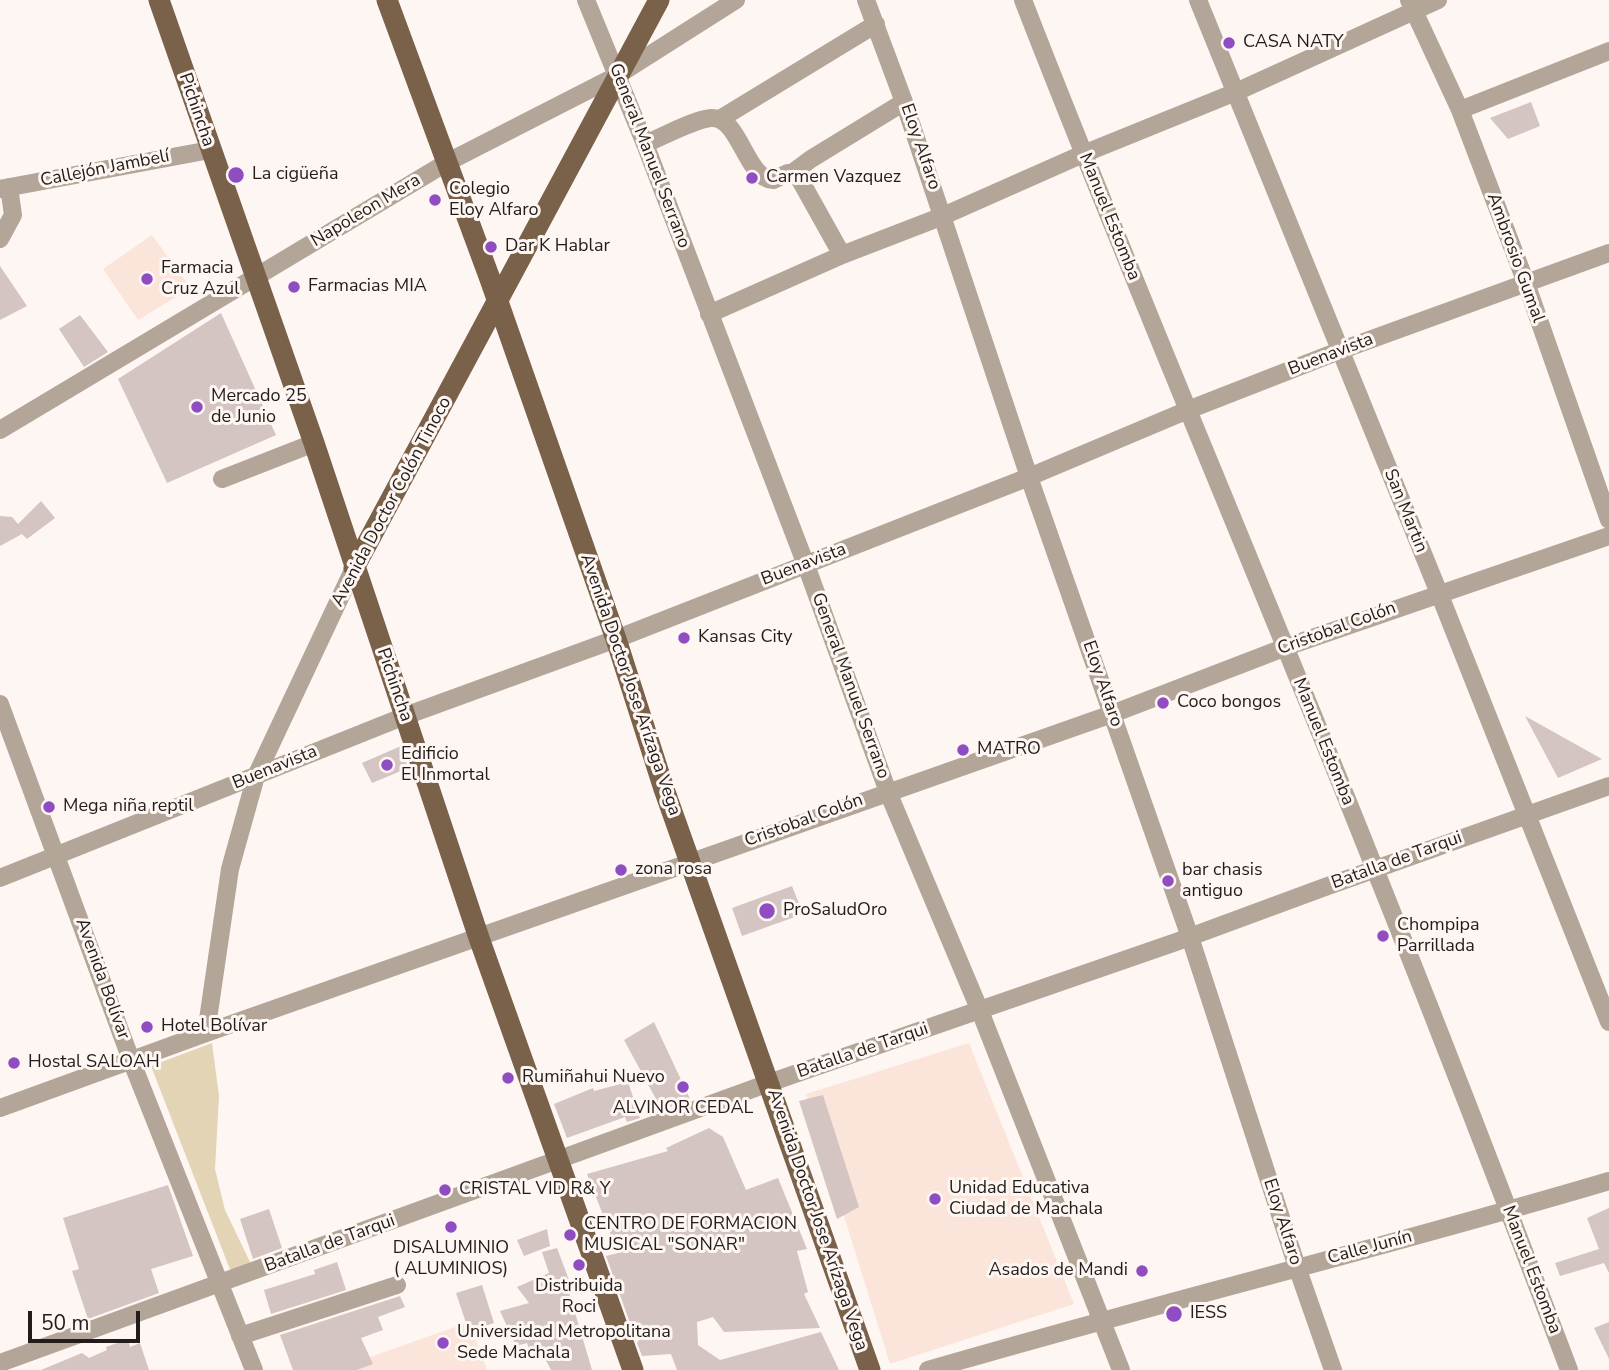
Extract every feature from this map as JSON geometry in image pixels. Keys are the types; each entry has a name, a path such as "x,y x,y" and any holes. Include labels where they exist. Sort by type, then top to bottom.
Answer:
{"main road":[{"name":"Pichincha","path":"159,0 314,443 556,1161 633,1370"},
{"name":"Avenida Doctor Jose Arízaga Vega","path":"387,0 498,303 616,639 664,789 870,1370"},
{"name":"Avenida Doctor Colón Tinoco","path":"354,568 659,0"}],"street":[{"name":"General Manuel Serrano","path":"586,0 645,144 806,565 888,792 980,1012 1121,1370"},
{"name":"Napoleon Mera","path":"0,430 446,163 618,75 736,0"},
{"name":"Eloy Alfaro","path":"866,0 904,102 1029,477 1190,937 1332,1370"},
{"name":"Manuel Estomba","path":"1023,0 1083,154 1286,647 1569,1370"},
{"name":"San Martin","path":"1198,0 1439,593 1525,816 1609,1022"},
{"path":"709,314 842,255 943,216 1083,154 1236,92 1411,5 1438,0"},
{"name":"Ambrosio Gumal","path":"1411,5 1460,110 1526,283 1609,520"},
{"path":"645,144 707,118 720,119 876,24"},
{"path":"1460,110 1609,51"},
{"path":"720,119 729,127 761,177 773,180 792,173 904,102"},
{"name":"Callejón Jambelí","path":"5,188 210,150"},
{"path":"792,173 799,178 842,255"},
{"path":"0,239 13,215 5,188"},
{"name":"Buenavista","path":"0,878 405,716 616,639 806,565 1339,351 1609,253"},
{"path":"222,479 314,443"},
{"name":"Cristobal Colón","path":"0,1108 1112,714 1286,647 1609,536"},
{"name":"Avenida Doctor Colón Tinoco","path":"206,1033 230,869 256,776 354,568"},
{"name":"Avenida Bolívar","path":"0,704 131,1060 254,1370"},
{"name":"Batalla de Tarqui","path":"0,1363 769,1083 980,1012 1609,786"},
{"name":"Calle Junín","path":"928,1370 1101,1320 1509,1211 1609,1181"},
{"path":"240,1336 397,1285"}],"shaded area":[{"name":"Farmacia Cruz Azul","path":"152,235 191,288 138,320 103,269"},
{"path":"212,1043 219,1096 215,1169 225,1210 251,1264 231,1272 151,1066"},
{"name":"Unidad Educativa Ciudad de Machala","path":"969,1043 1074,1304 890,1364 806,1094"},
{"name":"Universidad Metropolitana Sede Machala","path":"469,1322 487,1370 357,1370 373,1364 370,1357"}],"building":[{"path":"1531,102 1540,126 1508,139 1490,118"},
{"path":"0,266 27,306 0,320"},
{"name":"Mercado 25 de Junio","path":"221,313 276,435 167,483 118,379"},
{"path":"80,315 108,352 84,367 59,329"},
{"path":"41,501 55,518 27,539 22,534 0,546 0,516 12,517 18,524"},
{"path":"1525,716 1602,759 1558,778"},
{"name":"Edificio El Inmortal","path":"401,746 408,768 372,783 362,763"},
{"name":"ProSaludOro","path":"792,886 803,914 742,936 732,908"},
{"path":"654,1022 690,1099 662,1110 624,1040"},
{"path":"628,1082 640,1118 627,1122 625,1117 567,1138 554,1104 593,1088 594,1091"},
{"path":"823,1095 859,1207 837,1219 799,1101"},
{"path":"709,1128 723,1137 746,1190 778,1178 807,1249 797,1251 808,1292 804,1294 820,1328 724,1332 713,1317 697,1322 698,1345 720,1360 821,1332 839,1370 677,1370 671,1354 642,1356 637,1343 639,1340 630,1323 606,1256 618,1253 587,1174 668,1151 666,1148"},
{"path":"168,1185 193,1256 151,1269 159,1293 88,1319 72,1271 79,1269 63,1218"},
{"path":"1609,1208 1609,1273 1604,1263 1560,1276 1555,1263 1599,1249 1587,1218"},
{"path":"269,1209 282,1248 253,1259 240,1219"},
{"path":"547,1229 550,1246 524,1256 517,1240"},
{"path":"557,1248 572,1288 568,1289 592,1370 551,1370 542,1353 532,1357 527,1343 516,1346 500,1311 529,1303 517,1287 549,1273 542,1252"},
{"path":"337,1262 346,1290 271,1314 264,1290 315,1274 314,1270"},
{"path":"482,1285 494,1323 472,1330 466,1323 456,1293"},
{"path":"400,1296 405,1307 378,1317 383,1330 361,1338 373,1364 357,1370 293,1370 280,1335"},
{"path":"1609,1322 1609,1359 1594,1328"},
{"path":"128,1339 130,1347 140,1343 149,1370 41,1370 82,1353 89,1358 107,1350 106,1347"}],"place":[{"name":"CASA NATY","path":"1229,43"},
{"name":"La cigüeña","path":"236,175"},
{"name":"Carmen Vazquez","path":"752,178"},
{"name":"Colegio Eloy Alfaro","path":"435,200"},
{"name":"Dar K Hablar","path":"491,247"},
{"name":"Farmacia Cruz Azul","path":"147,279"},
{"name":"Farmacias MIA","path":"294,287"},
{"name":"Mercado 25 de Junio","path":"197,407"},
{"name":"Kansas City","path":"684,638"},
{"name":"Coco bongos","path":"1163,703"},
{"name":"MATRO","path":"963,750"},
{"name":"Edificio El Inmortal","path":"387,765"},
{"name":"Mega niña reptil","path":"49,807"},
{"name":"zona rosa","path":"621,870"},
{"name":"bar chasis antiguo","path":"1168,881"},
{"name":"ProSaludOro","path":"767,911"},
{"name":"Chompipa Parrillada","path":"1383,936"},
{"name":"Hotel Bolívar","path":"147,1027"},
{"name":"Hostal SALOAH","path":"14,1063"},
{"name":"Rumiñahui Nuevo","path":"508,1078"},
{"name":"ALVINOR CEDAL","path":"683,1087"},
{"name":"CRISTAL VID R& Y","path":"445,1190"},
{"name":"Unidad Educativa Ciudad de Machala","path":"935,1199"},
{"name":"DISALUMINIO ( ALUMINIOS)","path":"451,1227"},
{"name":"CENTRO DE FORMACION MUSICAL \"SONAR\"","path":"570,1235"},
{"name":"Distribuida Roci","path":"579,1265"},
{"name":"Asados de Mandi","path":"1142,1271"},
{"name":"IESS","path":"1174,1314"},
{"name":"Universidad Metropolitana Sede Machala","path":"443,1343"}]}
